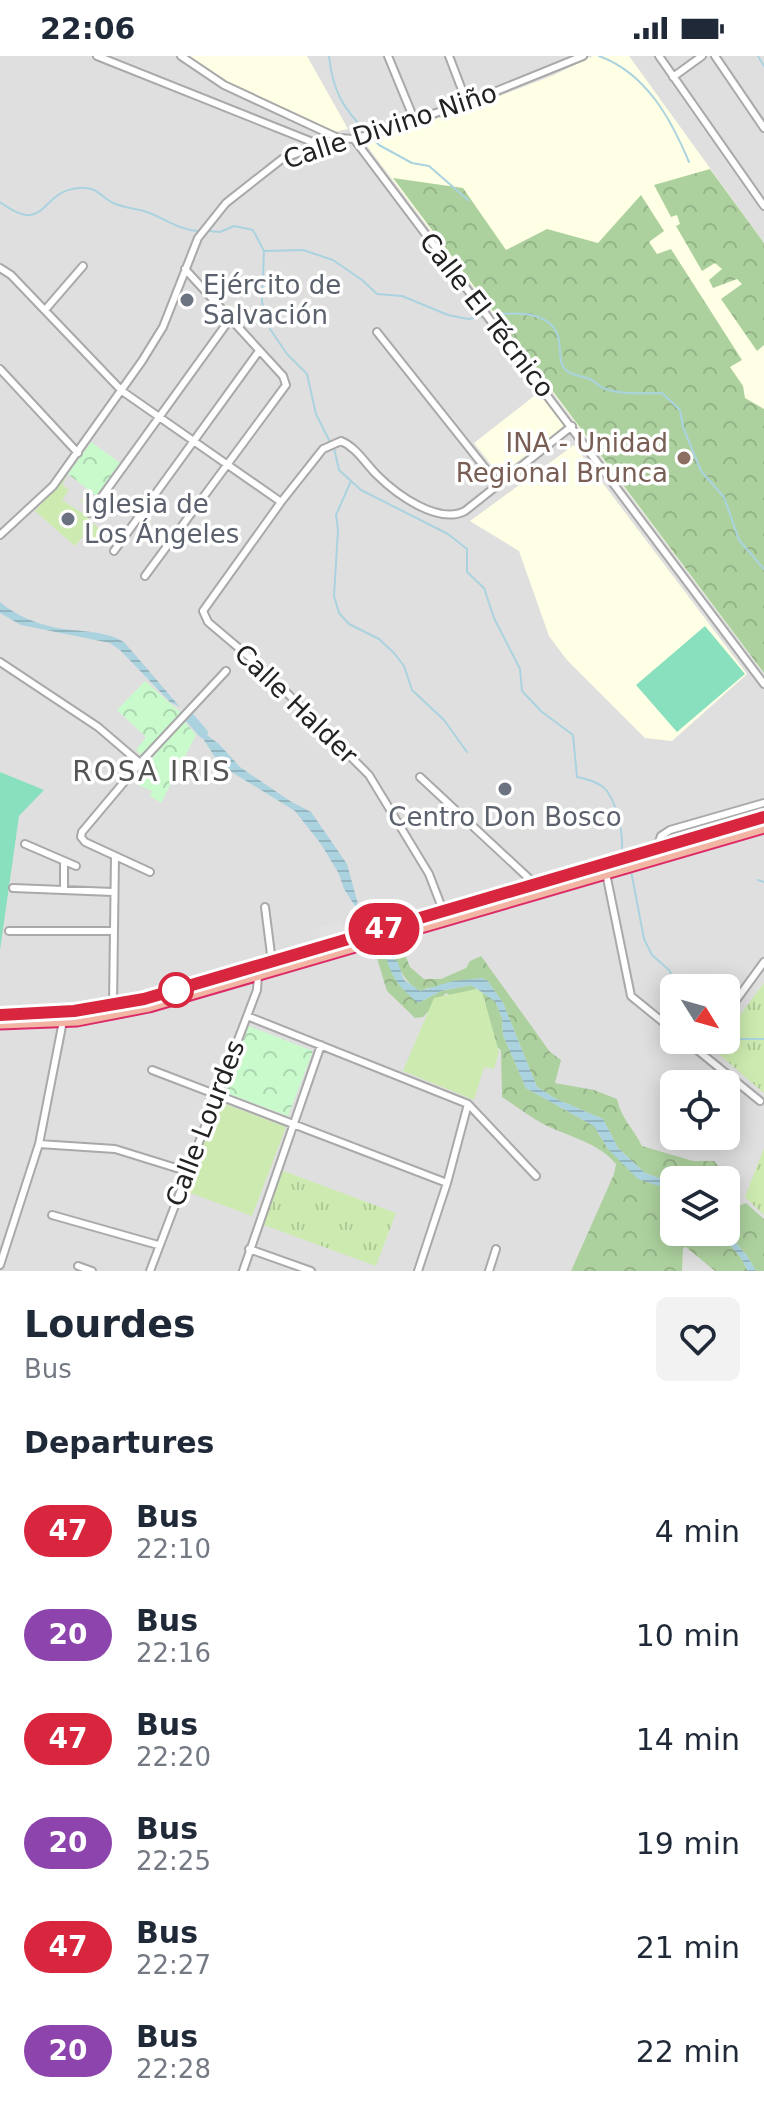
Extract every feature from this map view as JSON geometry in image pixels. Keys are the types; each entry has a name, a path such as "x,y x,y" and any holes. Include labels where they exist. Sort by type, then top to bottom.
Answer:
{"highway":[{"path":"0,1023 63,1021 258,975 536,885 764,819"},
{"path":"0,1015 114,1010 288,957 606,873 764,827"}],"street":[{"path":"97,56 320,145"},
{"path":"181,56 224,85 338,138"},
{"path":"388,56 414,119"},
{"path":"449,56 467,103"},
{"name":"Calle Divino Niño","path":"1,533 53,486 122,391 163,327 198,238 226,203 282,159 338,138 354,139 467,103 583,56"},
{"path":"659,56 764,206"},
{"path":"673,77 702,56"},
{"path":"715,56 764,128"},
{"name":"Calle El Técnico","path":"354,139 764,684"},
{"path":"45,310 83,266"},
{"path":"145,576 286,385 283,376 185,269"},
{"path":"2,272 45,310 122,391 281,502 323,449 341,441 349,444 387,484 409,499 444,514 456,515 572,426"},
{"path":"90,513 230,319"},
{"path":"377,332 497,483"},
{"path":"114,551 259,351"},
{"path":"0,369 78,453"},
{"name":"Calle Halder","path":"281,502 203,611 203,617 260,666 369,775 429,874 445,916"},
{"path":"0,662 98,727 140,763"},
{"path":"150,872 85,842 82,832 140,763 226,671"},
{"path":"420,777 536,885"},
{"path":"657,848 661,836 670,830 764,803"},
{"path":"25,844 76,866"},
{"path":"114,1010 115,856"},
{"path":"64,862 64,890"},
{"path":"606,873 631,996 660,1020"},
{"path":"13,888 113,892"},
{"path":"265,907 272,962"},
{"path":"9,931 113,931"},
{"path":"234,973 239,976 249,973 258,975 288,957"},
{"path":"740,995 764,962"},
{"name":"Calle Lourdes","path":"150,1271 257,990 258,975"},
{"path":"247,1016 468,1104 536,1176"},
{"path":"0,1265 39,1144 63,1021"},
{"path":"243,1271 321,1045"},
{"path":"703,1054 760,1101"},
{"path":"152,1070 447,1183"},
{"path":"418,1271 447,1183 468,1104"},
{"path":"39,1144 115,1149 186,1171"},
{"path":"52,1215 158,1245"},
{"path":"249,1249 311,1271"},
{"path":"489,1271 496,1249"},
{"path":"78,1266 92,1271"}],"shaded area":[{"path":"0,56 764,56 764,1271 0,1271"},
{"path":"189,56 307,56 348,129 334,132 225,82"},
{"name":"INA - Unidad Regional Brunca","path":"593,56 629,56 764,243 764,673 364,142 461,111 554,75"},
{"path":"538,393 565,427 499,475 474,443"},
{"path":"574,445 747,674 672,741 645,738 567,660 549,636 519,551 470,521"},
{"path":"340,920 344,931 322,939 318,928"}],"green space":[{"path":"710,169 764,243 764,345 757,351 721,299 742,284 737,279 713,288 709,280 722,269 715,263 702,271 676,226 680,224 677,215 671,217 654,185"},
{"path":"393,178 463,188 506,250 547,229 598,243 641,195 664,231 649,242 657,254 671,249 742,360 730,367 743,386 745,398 764,409 764,673"},
{"path":"91,442 120,463 96,496 68,474"},
{"path":"68,474 62,485 69,490 62,500 82,513 87,507 81,502 82,499 90,505 84,514 102,532 91,544 91,539 85,534 75,546 35,511"},
{"path":"705,626 745,674 677,732 636,685"},
{"path":"145,681 182,714 141,755 136,750 146,737 117,710"},
{"path":"184,721 196,735 161,803 150,796 152,791 132,782"},
{"path":"0,772 44,790 19,816 0,950"},
{"path":"399,940 410,967 424,979 441,979 466,968 470,961 481,956 550,1052 561,1060 555,1083 594,1090 617,1099 642,1146 693,1161 714,1161 719,1166 660,1166 660,1178 645,1173 618,1148 603,1119 556,1099 537,1087 503,1003 487,980 420,991 408,982 383,944 418,1003 441,991 471,985 495,1001 502,1018 503,1035 526,1088 594,1126 608,1149 660,1186 660,1246 731,1246 748,1271 715,1271 686,1247 683,1248 682,1271 571,1271 616,1164 592,1145 545,1125 502,1097 501,1050 489,1040 485,1000 475,994 457,999 446,993 423,1017 415,1018 387,991 376,955 382,942"},
{"path":"764,983 764,1093 719,1054 740,1054 740,1015"},
{"path":"481,988 499,1052 494,1069 484,1067 474,1100 403,1071 434,998"},
{"path":"249,1026 313,1051 288,1116 224,1092"},
{"path":"219,1102 286,1127 252,1216 185,1191"},
{"path":"764,1148 764,1215 745,1197"},
{"path":"281,1170 396,1213 376,1266 261,1224"},
{"path":"746,1203 764,1219 764,1271 756,1271 739,1246 740,1205"}],"water":[{"path":"0,602 19,615 42,624 100,633 124,642 180,707 170,702 110,643 21,625 0,613"},
{"path":"195,726 219,744 240,767 311,812 347,864 358,904 365,912 364,920 321,844 295,811 220,765"},
{"path":"382,942 398,963 404,980 420,991 453,981 487,980 503,1003 537,1087 556,1099 603,1119 618,1148 645,1173 660,1178 660,1186 638,1179 608,1149 594,1126 526,1088 503,1035 502,1018 495,1001 471,985 441,991 418,1003 403,989 387,962"},
{"path":"731,1246 739,1246 756,1271 748,1271"}],"waterway":[{"path":"329,56 340,98 366,132"},
{"path":"599,56 630,74 655,99 689,162"},
{"path":"758,56 764,66"},
{"path":"371,136 379,145 412,163 429,166 468,200"},
{"path":"0,202 15,212 35,214 66,191 89,188 115,204 198,231"},
{"path":"209,231 220,232 234,226 253,230 264,251 262,302 270,329 287,354 307,374 316,414 330,442"},
{"path":"264,251 303,250 333,260 377,294 402,296 448,315 468,319 485,316"},
{"path":"491,315 532,315 550,323 556,331 564,368 572,374 613,391 662,393 680,410 683,427 701,471 724,497 739,540 764,569"},
{"path":"334,448 339,470 361,490 448,534 467,549 467,572 484,588 494,618 520,669 522,691 542,712 573,735 577,777 597,783 607,791 619,819 622,849"},
{"path":"351,481 336,515 334,596 339,613 349,624 379,639 394,653 404,666 412,690 444,720 467,752"},
{"path":"190,718 203,733"},
{"path":"631,871 644,939 652,955 671,974"},
{"path":"758,880 764,882"},
{"path":"740,1039 764,1039"}],"bus line":[{"name":"47","path":"0,1015 74,1011 144,999 764,817"}],"place":[{"name":"Ejército de Salvación","path":"187,300"},
{"name":"INA - Unidad Regional Brunca","path":"684,458"},
{"name":"Iglesia de Los Ángeles","path":"68,519"},
{"name":"Centro Don Bosco","path":"505,789"}],"district":[{"name":"ROSA IRIS","path":"152,771"}]}
